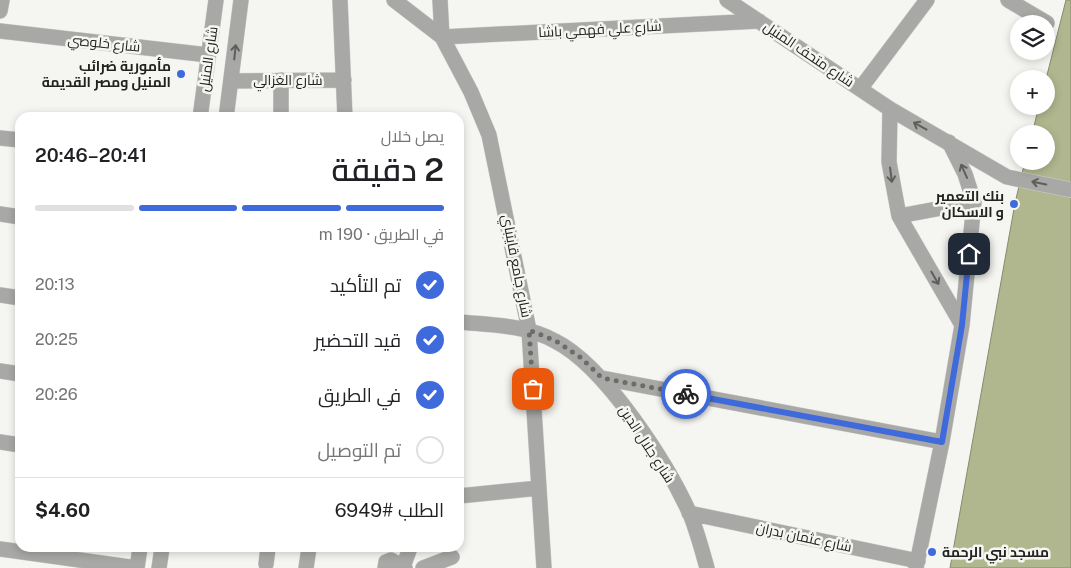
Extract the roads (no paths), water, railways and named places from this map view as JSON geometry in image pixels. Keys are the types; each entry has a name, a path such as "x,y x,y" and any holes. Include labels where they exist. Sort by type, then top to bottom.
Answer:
{"street":[{"path":"0,11 2,0"},
{"name":"شارع المنيل","path":"201,112 216,0"},
{"name":"شارع المنيل","path":"227,112 240,0"},
{"path":"340,0 345,112"},
{"name":"شارع جامع قايتباي","path":"394,0 442,37 471,92 489,135 529,330 544,568"},
{"path":"440,0 442,37"},
{"name":"شارع متحف المنيل","path":"727,0 890,109 1007,176 1071,190"},
{"path":"860,89 927,0"},
{"path":"1008,0 1034,15"},
{"name":"شارع علي فهمي باشا","path":"442,37 759,21"},
{"name":"شارع خلوصي","path":"0,31 208,55"},
{"path":"281,80 281,112"},
{"name":"شارع الغزالي","path":"232,81 344,80"},
{"path":"890,109 889,162 899,216 962,325"},
{"path":"0,138 15,140"},
{"path":"917,564 942,442 962,325 974,202 965,174 949,142"},
{"path":"899,216 974,202"},
{"path":"0,214 15,216"},
{"path":"0,295 15,297"},
{"name":"شارع جلال الدين","path":"464,323 529,330 556,341 580,357 602,378 626,409 652,448 689,513 708,568"},
{"path":"0,371 15,373"},
{"path":"602,378 942,442"},
{"path":"0,442 15,444"},
{"path":"464,496 539,488"},
{"name":"شارع عثمان بدران","path":"689,513 917,564"},
{"path":"0,549 15,551"},
{"path":"22,552 137,568 139,552"},
{"path":"159,568 161,552"},
{"path":"266,564 268,552"},
{"path":"306,568 308,552"},
{"path":"384,568 386,562 391,560 404,568 409,552"},
{"path":"423,568 452,558"}],"place":[{"name":"مأمورية ضرائب المنيل ومصر القديمة","path":"181,74"},
{"name":"بنك التعمير و الاسكان","path":"1014,204"},
{"name":"مسجد نبي الرحمة","path":"932,552"}]}
